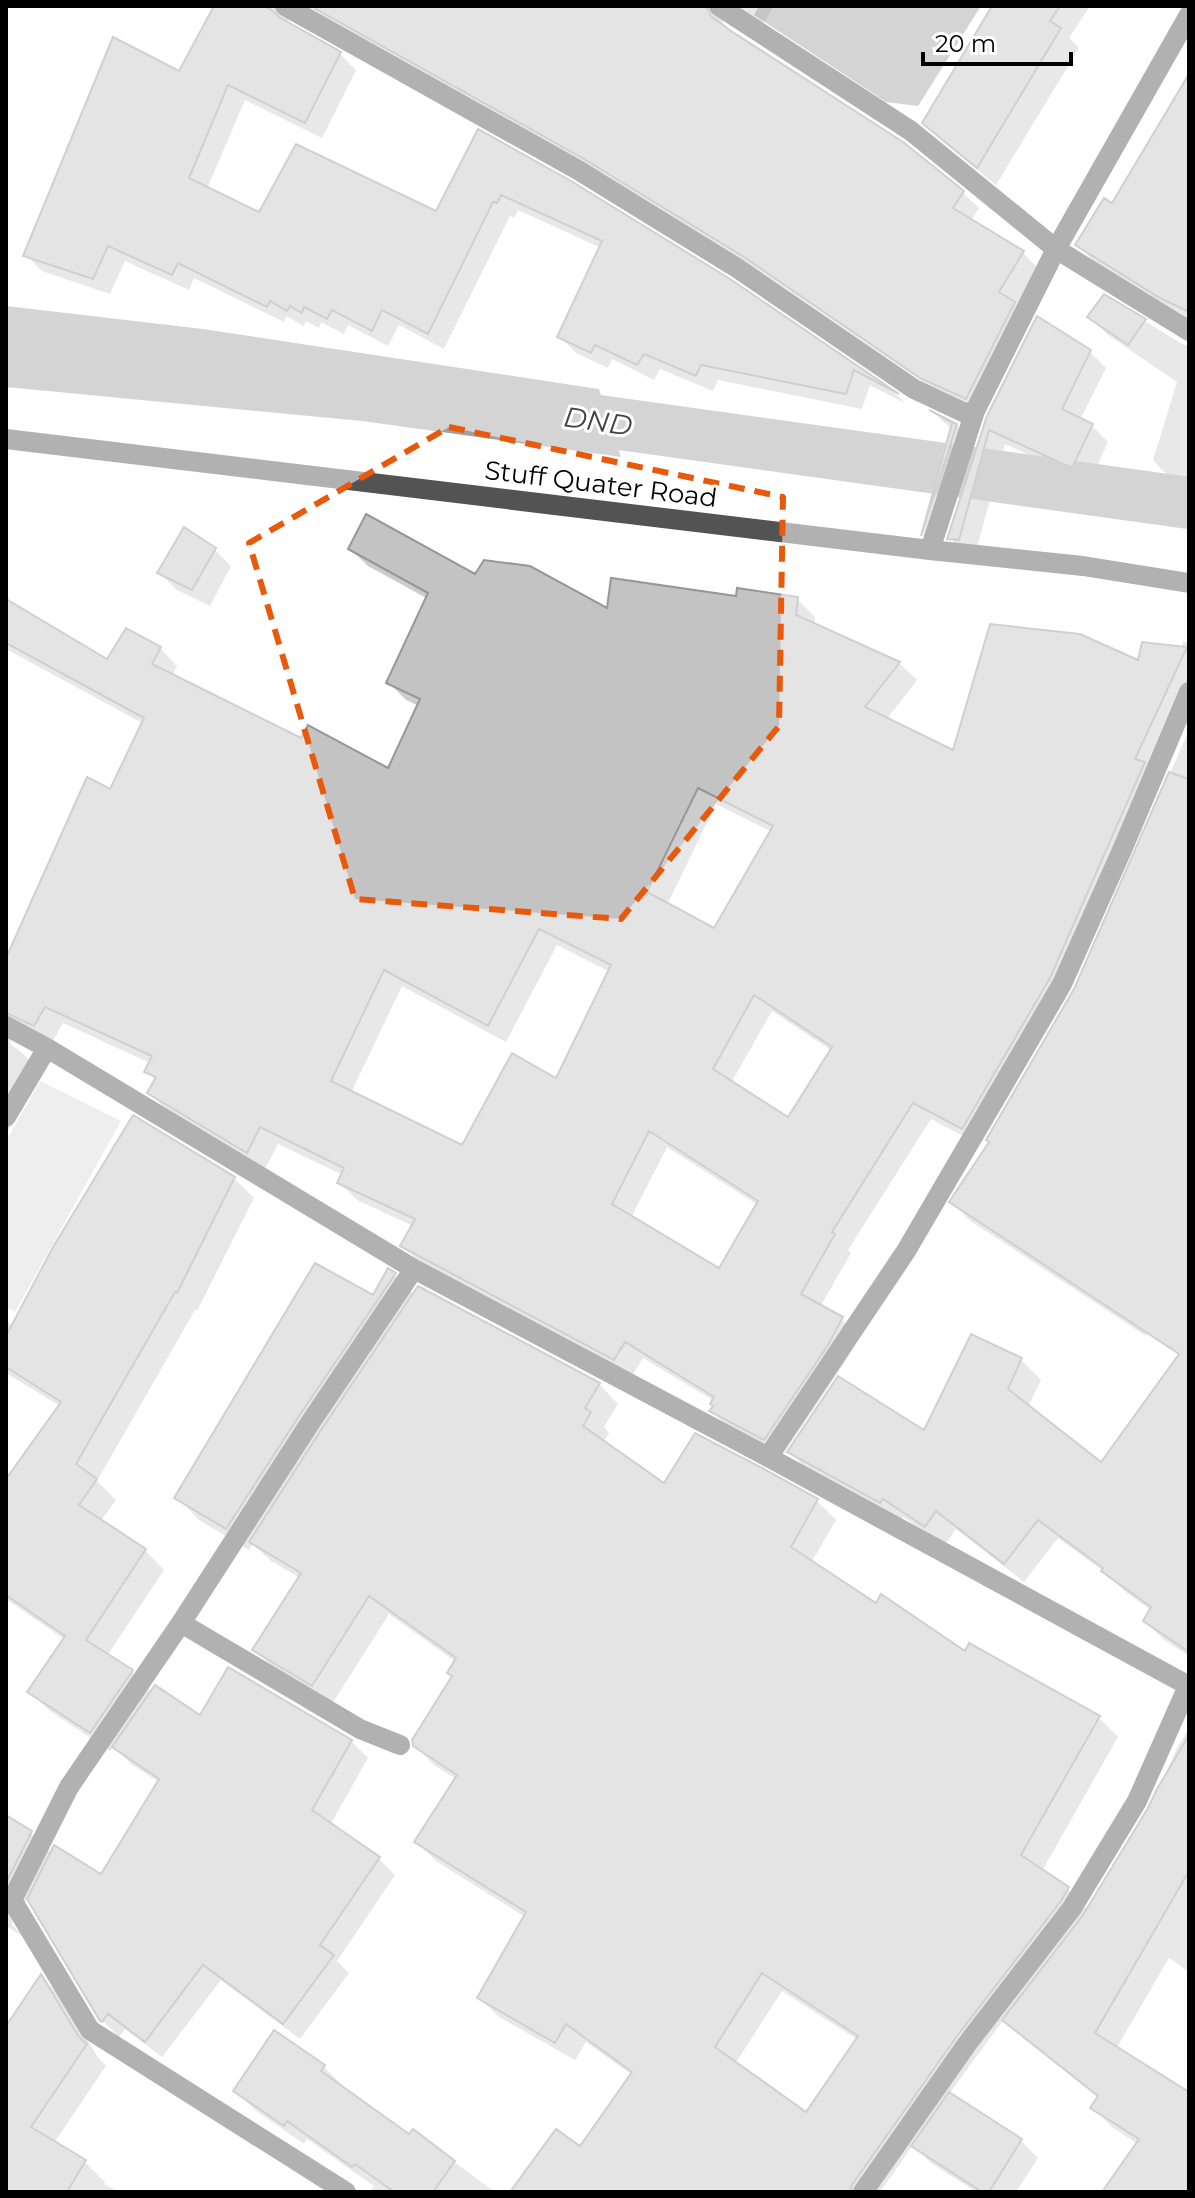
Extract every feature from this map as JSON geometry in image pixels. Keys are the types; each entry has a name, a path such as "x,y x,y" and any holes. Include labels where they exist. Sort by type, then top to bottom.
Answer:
{"street":[{"path":"285,6 578,170 737,268 914,389 965,413 975,411"},
{"path":"719,6 911,131 1056,249 1189,331"},
{"path":"930,550 975,411 1056,249 1189,15"},
{"name":"Stuff Quater Road","path":"6,439 1083,566 1189,583"},
{"path":"768,1457 906,1251 1062,984 1189,692"},
{"path":"6,1026 414,1269 1188,1686 1137,1801 1072,1908 967,2044 863,2192"},
{"path":"6,1117 47,1048"},
{"path":"346,2192 90,2030 9,1902 69,1787 414,1269"},
{"path":"181,1623 360,1729 400,1745"}],"highlighted area":[{"path":"449,427 783,497 779,726 621,919 355,899 249,543"}],"shaded area":[{"path":"40,1081 121,1121 15,1312 6,1307 6,1141"}],"water":[{"path":"759,6 981,6 918,106 886,102 754,15"},
{"path":"6,306 203,329 599,389 621,457 362,421 6,387"}],"building":[{"path":"214,6 264,6 341,52 305,123 228,85 189,178 259,212 296,144 436,211 478,129 571,181 730,279 899,394 854,370 846,394 701,365 696,376 644,354 637,365 595,345 591,353 557,337 602,241 501,195 497,203 493,202 428,334 382,310 372,331 332,310 327,319 304,307 302,313 290,306 287,311 270,301 267,307 178,263 172,275 108,246 93,279 23,256 113,37 179,71"},
{"path":"318,6 706,6 711,16 731,31 903,142 964,191 953,208 1024,251 999,292 1015,302 966,399 920,378 744,257 584,159 316,9"},
{"path":"992,6 1060,6 1050,21 1061,28 977,168 922,123"},
{"path":"1189,74 1189,312 1160,298 1075,245 1104,198 1112,203"},
{"path":"1104,294 1146,319 1128,345 1087,317"},
{"path":"1037,316 1091,350 1062,409 1093,424 1072,468 989,430 959,540 947,539 987,416"},
{"path":"929,410 957,424 921,536 952,423"},
{"path":"366,514 475,574 484,560 530,566 607,608 611,578 736,596 737,588 798,597 796,615 900,662 865,707 953,750 990,624 1080,634 1138,660 1142,642 1187,647 1135,759 1145,762 1050,978 962,1129 913,1103 832,1232 835,1234 801,1294 843,1317 828,1345 764,1440 709,1411 714,1397 625,1342 614,1360 400,1246 415,1219 337,1183 344,1168 260,1127 247,1153 147,1093 156,1077 144,1072 152,1056 45,1007 34,1026 6,1013 6,958 87,777 110,789 144,718 6,643 6,599 107,659 126,628 161,647 152,664 301,738 308,725 388,768 420,699 386,683 428,593 348,549","holes":["698,788 773,826 714,928 647,892","539,929 611,965 556,1078 512,1053 462,1145 331,1081 384,970 488,1026","754,995 832,1047 788,1117 713,1069","649,1131 758,1201 719,1268 612,1204"]},
{"path":"184,527 216,548 192,590 157,573"},
{"path":"1169,772 1189,779 1189,1652 1143,1621 1151,1607 1038,1520 1004,1564 936,1511 925,1527 883,1499 880,1503 787,1452 838,1376 924,1430 971,1334 1022,1358 1008,1389 1101,1462 1179,1354 949,1202 989,1142 986,1140 1074,989"},
{"path":"133,1115 235,1177 177,1293 76,1464 97,1479 79,1505 146,1549 86,1640 133,1670 90,1733 27,1692 65,1636 6,1595 6,1479 61,1402 6,1367 6,1336 53,1247"},
{"path":"315,1263 373,1295 388,1268 396,1273 226,1529 174,1498"},
{"path":"418,1286 600,1383 585,1408 591,1412 583,1426 664,1483 695,1433 762,1468 818,1499 791,1547 876,1603 881,1594 965,1651 969,1643 1100,1716 1021,1855 1069,1887 957,2036 850,2192 510,2192 556,2129 580,2146 632,2072 566,2024 555,2043 477,1998 526,1912 414,1842 457,1775 413,1746 412,1740 452,1676 447,1673 456,1658 369,1596 312,1686 252,1650 301,1573 249,1542","holes":["762,1973 858,2036 806,2112 715,2047"]},
{"path":"228,1667 352,1740 312,1810 380,1857 320,1945 334,1955 283,2024 203,1965 145,2042 108,2014 100,2021 27,1899 54,1845 101,1874 159,1779 112,1747 155,1685 200,1715"},
{"path":"1189,1735 1189,1871 1095,2033 1189,2092 1189,2192 1102,2192 1139,2139 1090,2108 1098,2096 1002,2020 1083,1915"},
{"path":"6,1815 32,1831 6,1883"},
{"path":"41,1974 79,2037 87,2044 31,2127 86,2160 67,2192 6,2192 6,2026"},
{"path":"274,2030 325,2065 321,2071 409,2134 413,2129 455,2161 433,2192 394,2192 287,2121 284,2126 233,2091"},
{"path":"949,2092 1022,2139 989,2192 982,2192 911,2146"}],"waterway":[{"name":"DND","path":"541,413 1189,503"}]}
